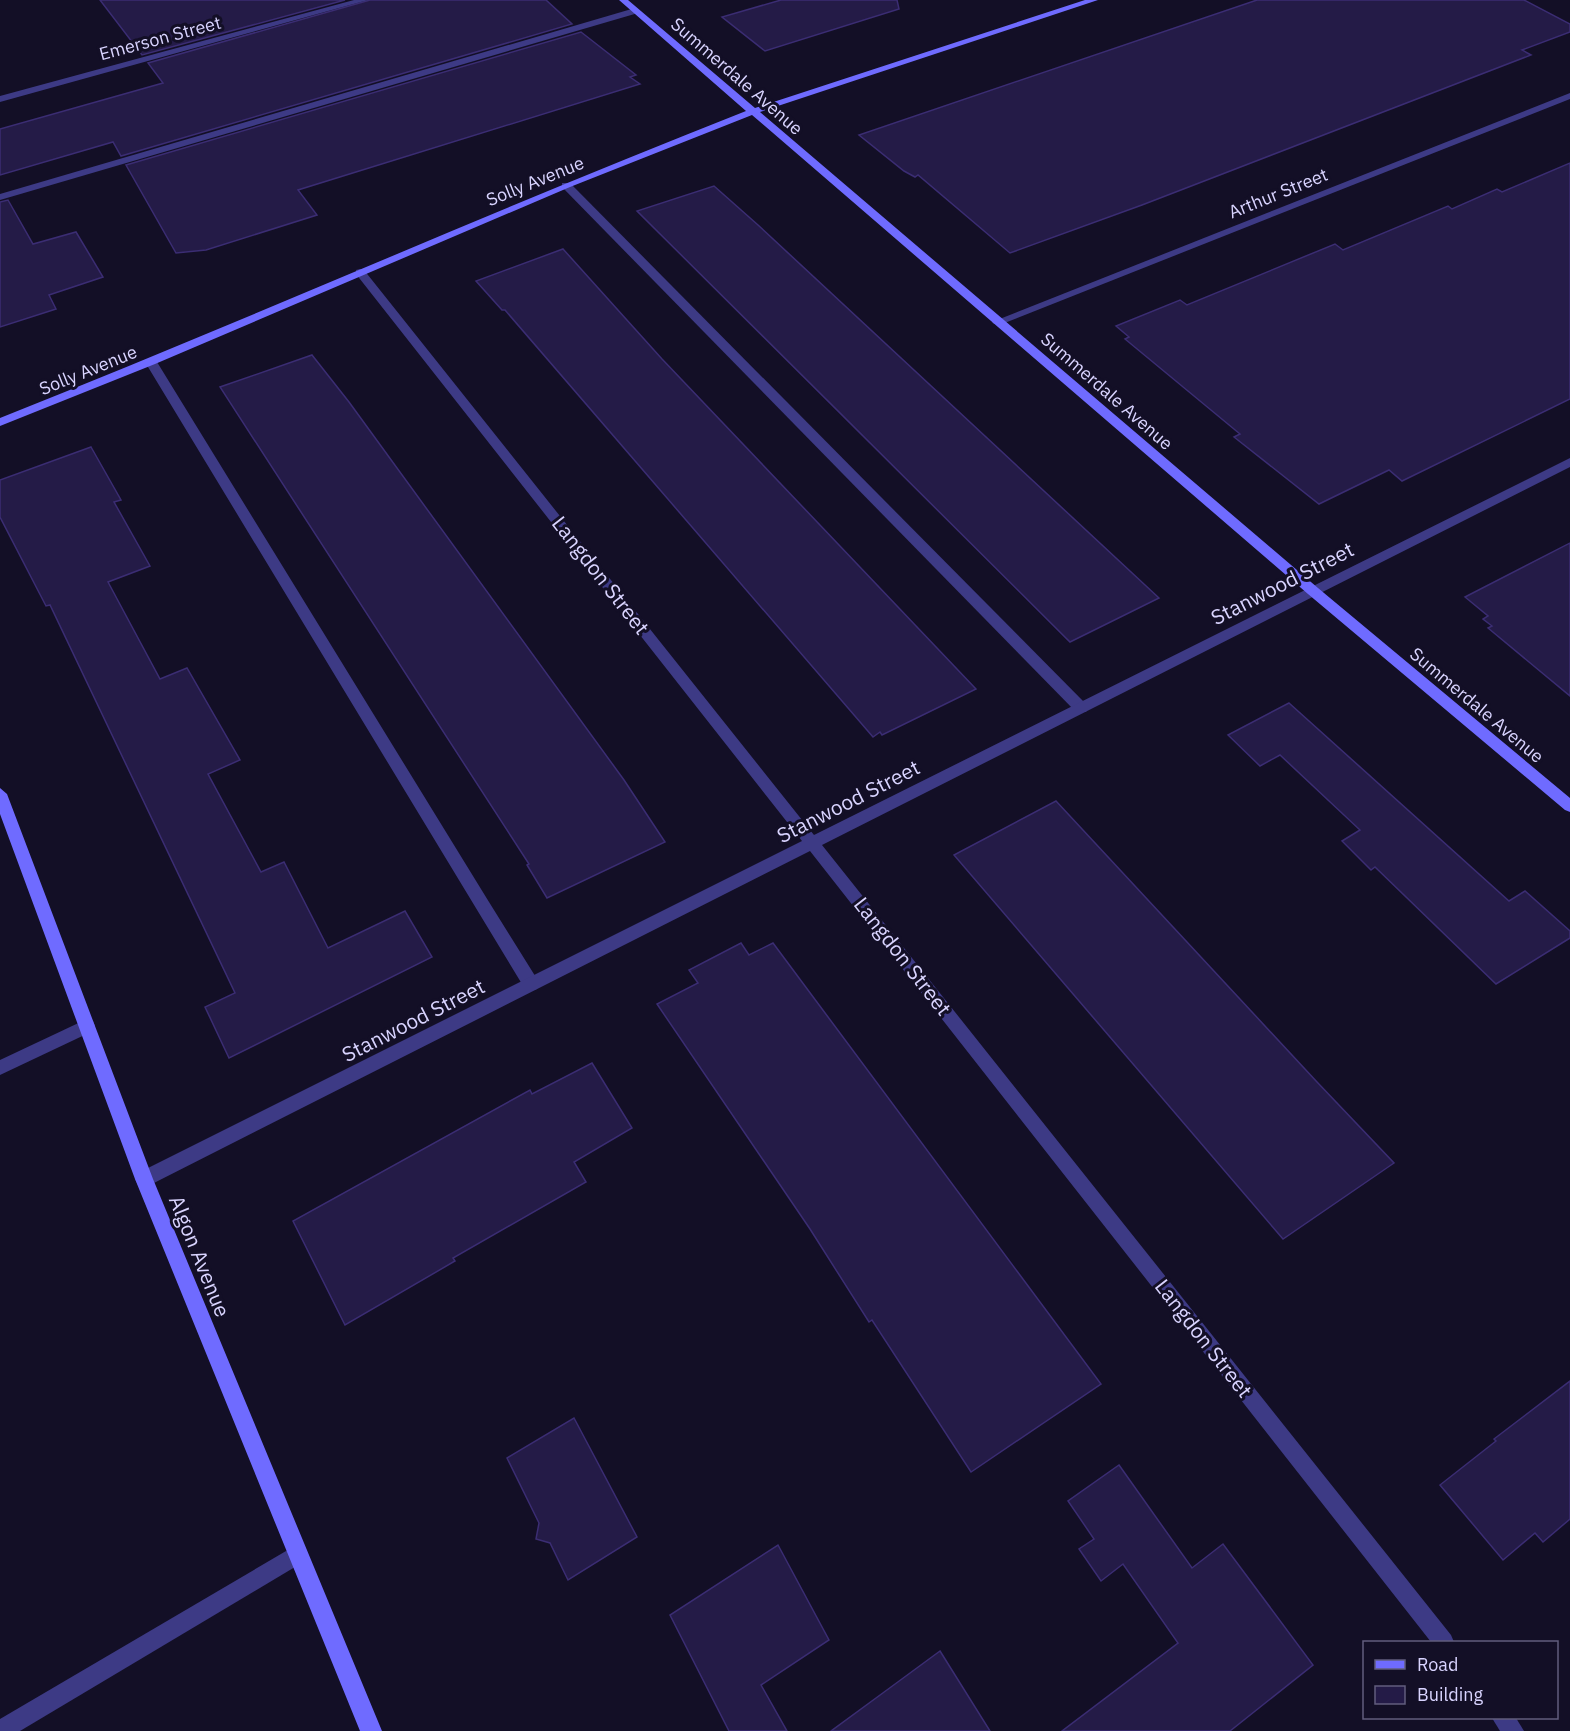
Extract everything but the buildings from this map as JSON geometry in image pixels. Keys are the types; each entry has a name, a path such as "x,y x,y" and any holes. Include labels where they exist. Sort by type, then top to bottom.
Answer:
{"street":[{"name":"Emerson Street","path":"0,99 364,0"},
{"name":"Summerdale Avenue","path":"623,0 1312,591 1570,806"},
{"name":"Solly Avenue","path":"0,422 151,362 566,185 751,112 1094,0"},
{"path":"0,197 635,11"},
{"name":"Arthur Street","path":"998,322 1570,96"},
{"path":"566,185 1081,708"},
{"name":"Langdon Street","path":"360,272 813,842 1442,1641"},
{"path":"151,362 243,517 446,842 531,984"},
{"name":"Stanwood Street","path":"144,1179 1570,462"},
{"name":"Algon Avenue","path":"0,794 144,1179 370,1731"},
{"path":"0,1068 87,1026"},
{"path":"0,1731 298,1554"},
{"path":"1504,1719 1513,1731"}]}
